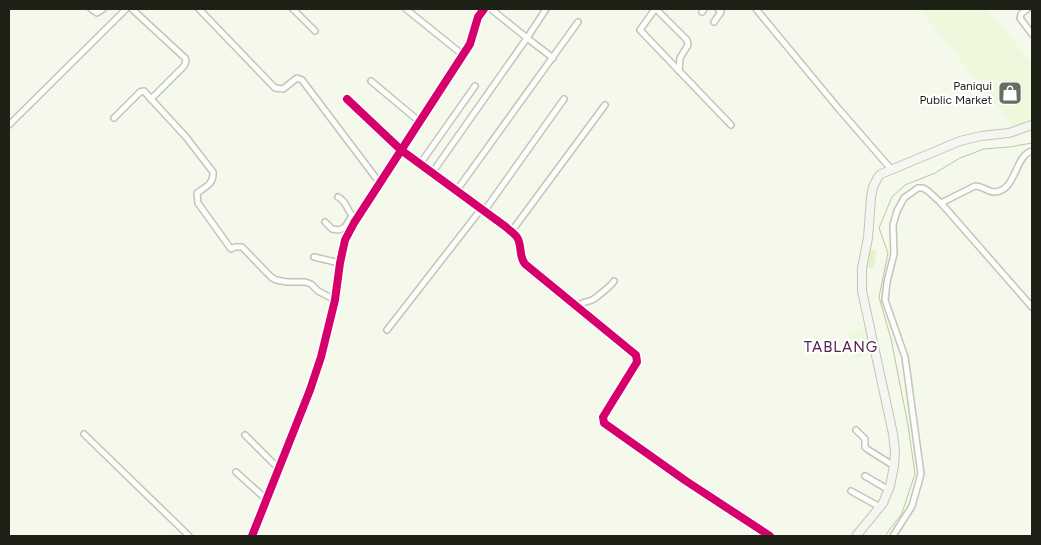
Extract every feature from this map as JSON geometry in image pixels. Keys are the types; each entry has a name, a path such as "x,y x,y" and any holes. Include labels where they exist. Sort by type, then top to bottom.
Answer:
{"street":[{"path":"91,9 98,13 103,9"},
{"path":"9,125 126,9"},
{"path":"132,9 186,61 184,66 151,98"},
{"path":"199,9 275,88 283,89 297,78 302,80 379,182"},
{"path":"293,9 315,31"},
{"path":"406,9 463,55"},
{"path":"325,222 332,229 339,230 354,217 420,122 470,44 478,17 484,9"},
{"path":"491,9 553,58"},
{"path":"432,173 546,9"},
{"path":"679,71 680,58 688,45 687,40 656,9 640,30 730,125"},
{"path":"714,22 721,12 718,9"},
{"path":"756,9 891,170"},
{"path":"1027,9 1021,14 1020,18 1032,34"},
{"path":"457,190 578,22"},
{"path":"371,81 420,122"},
{"path":"420,164 475,86"},
{"path":"114,118 140,92 144,91 186,137 213,172 211,183 197,193 196,198 229,247 231,249 242,247 270,277 276,280 311,284 318,291 335,300"},
{"path":"347,99 401,150 483,209 517,237 523,261 638,358 603,417 604,423 686,481 770,536"},
{"path":"387,330 483,209 564,99"},
{"path":"511,232 605,105"},
{"path":"856,536 880,507 889,490 894,466 893,434 862,290 862,268 868,238 873,187 878,177 891,170 960,141 981,136 1009,133 1032,125"},
{"path":"941,203 976,186 997,192 1012,180 1025,155 1032,152"},
{"path":"893,536 912,506 921,474 905,357 886,300 887,282 894,254 893,225 897,210 904,198 918,188 928,191 941,203 1032,307"},
{"path":"338,197 343,200 354,217"},
{"path":"252,536 280,469 321,357 335,300 345,240 354,217"},
{"path":"314,258 340,263"},
{"path":"577,306 592,300 604,289 612,285 614,281"},
{"path":"856,430 865,439 865,447 867,449 894,466"},
{"path":"84,434 189,536"},
{"path":"245,435 280,469"},
{"path":"236,472 267,500"},
{"path":"865,476 889,490"},
{"path":"851,491 880,507"}],"shaded area":[{"name":"Paniqui Public Market","path":"920,9 987,9 1032,64 1032,123 1016,130"},
{"path":"868,249 877,251 873,269 865,267"},
{"path":"867,328 873,354 854,358 848,333"}],"waterway":[{"path":"885,536 902,513 915,474 908,425 891,339 879,297 888,253 879,228 892,197 905,185 935,173 960,158 984,149 1032,143"}],"cycle path":[{"path":"252,536 310,390 321,357 335,300 345,240 354,223 470,44 478,17 484,9"},
{"path":"347,99 401,150 514,234 519,242 525,264 636,355 637,362 603,417 604,423 686,481 770,536"}],"place":[{"name":"Paniqui Public Market","path":"1010,93"}],"district":[{"name":"TABLANG","path":"841,347"}]}
